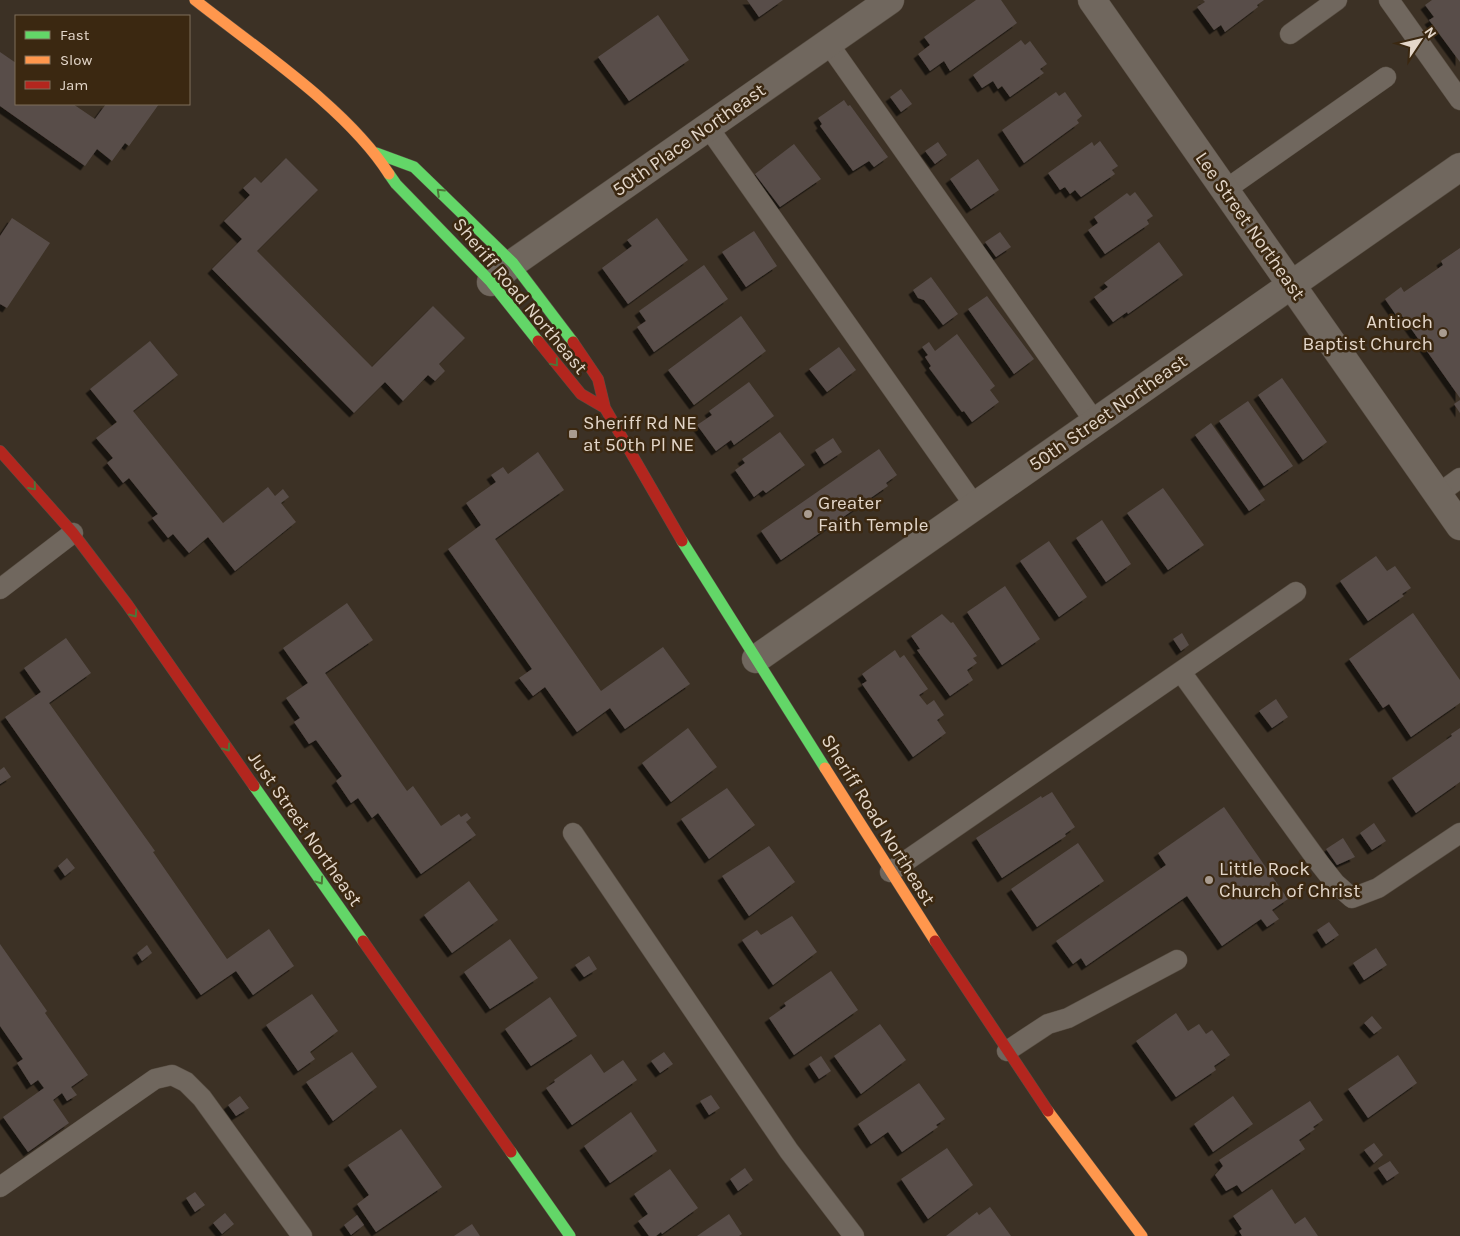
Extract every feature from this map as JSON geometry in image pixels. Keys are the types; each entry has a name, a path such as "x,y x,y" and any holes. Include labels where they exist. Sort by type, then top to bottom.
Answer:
{"main road":[{"name":"Sheriff Road Northeast","path":"195,0 315,94 376,154 396,184 491,282 581,394 605,408"},
{"name":"Sheriff Road Northeast","path":"376,154 414,167 513,263 573,342 598,379 605,408 693,560 890,872 1007,1051 1052,1116 1142,1236"},
{"name":"Just Street Northeast","path":"0,451 73,532 127,604 570,1236"}],"street":[{"name":"50th Place Northeast","path":"491,282 513,263 890,0"},
{"name":"Lee Street Northeast","path":"1092,0 1460,526"},
{"name":"50th Street Northeast","path":"756,659 1460,167"}],"lane":[{"path":"1290,34 1337,0"},
{"path":"1389,0 1460,100"},
{"path":"828,43 1095,422"},
{"path":"1225,190 1386,77"},
{"path":"708,127 975,506"},
{"path":"1438,494 1460,478"},
{"path":"0,589 73,532"},
{"path":"890,872 1296,592"},
{"path":"1181,672 1320,864 1335,883 1352,898 1378,888 1460,833"},
{"path":"573,833 789,1152 854,1236"},
{"path":"1007,1051 1048,1024 1068,1018 1177,960"},
{"path":"0,1188 155,1080 172,1075 186,1082 202,1098 302,1236"}],"building":[{"path":"747,0 783,0 759,17"},
{"path":"976,0 1001,0 1017,23 950,71 944,61 930,71 918,54 930,45 924,37"},
{"path":"1203,0 1264,0 1257,5 1258,7 1225,32 1221,25 1214,30 1197,7 1205,2"},
{"path":"1432,0 1460,0 1460,62 1429,20 1434,17 1425,5"},
{"path":"658,15 689,60 629,101 598,57"},
{"path":"1021,40 1025,45 1030,41 1047,64 1040,69 1044,73 1010,97 1002,86 998,89 993,81 982,88 973,75"},
{"path":"0,52 15,62 15,105 74,105 95,119 105,105 158,105 129,146 125,143 112,161 97,149 85,166 0,106"},
{"path":"901,89 912,104 901,112 890,97"},
{"path":"1056,92 1059,96 1065,92 1082,116 1077,120 1079,123 1024,163 1002,130"},
{"path":"844,100 848,106 850,105 888,157 874,167 869,161 853,171 820,126 822,124 818,118"},
{"path":"1100,141 1118,166 1112,170 1115,174 1081,197 1075,190 1070,194 1065,187 1060,190 1048,173 1092,142 1094,146"},
{"path":"938,142 947,155 935,164 925,151"},
{"path":"794,144 821,179 780,207 755,174"},
{"path":"286,158 318,190 257,251 372,367 433,306 465,338 439,364 445,371 435,381 428,375 403,401 385,382 354,413 212,269 242,239 224,221 250,195 243,188 255,177 261,183"},
{"path":"978,159 999,190 971,209 950,179"},
{"path":"1135,192 1153,216 1147,220 1149,224 1105,254 1088,230 1098,223 1094,217 1127,193 1130,196"},
{"path":"12,218 50,243 7,308 0,304 0,236"},
{"path":"657,218 688,260 628,304 602,268 632,246 627,240"},
{"path":"754,231 777,266 746,287 722,252"},
{"path":"1000,232 1011,247 996,257 985,242"},
{"path":"1159,242 1183,275 1128,314 1127,312 1113,322 1094,297 1108,287 1104,283"},
{"path":"1460,248 1460,398 1400,313 1396,315 1385,299 1401,287 1404,292 1443,265 1441,261"},
{"path":"704,265 728,299 654,352 637,327 646,321 639,311"},
{"path":"931,277 958,314 943,325 924,300 918,298 913,290"},
{"path":"987,296 1034,359 1014,374 968,309"},
{"path":"741,316 766,351 694,405 668,370"},
{"path":"957,334 995,386 990,390 999,402 972,422 964,411 962,412 929,368 931,366 925,357 928,355 922,347 929,342 935,351"},
{"path":"150,341 178,375 133,411 223,523 268,487 275,496 283,489 289,497 281,503 296,522 235,571 208,537 189,553 173,534 168,538 152,518 158,514 129,478 123,483 107,463 113,458 96,438 117,422 90,389"},
{"path":"839,347 856,370 827,392 809,369"},
{"path":"1282,378 1327,442 1303,460 1258,395"},
{"path":"749,382 774,416 734,445 731,440 716,451 697,425 712,415 709,411"},
{"path":"1460,400 1460,413 1454,404"},
{"path":"1248,401 1293,466 1264,486 1219,421"},
{"path":"1211,423 1265,500 1249,511 1195,435"},
{"path":"780,432 805,465 766,493 763,490 754,497 735,470 745,463 742,459"},
{"path":"833,438 842,452 824,464 815,450"},
{"path":"879,449 897,475 886,483 888,486 781,560 761,531"},
{"path":"538,452 564,490 495,539 601,691 663,647 690,684 625,729 610,708 577,732 545,687 533,696 519,678 532,669 448,549 481,525 466,503 496,482 491,475 503,467 508,474"},
{"path":"1163,488 1204,545 1168,570 1127,513"},
{"path":"1102,520 1131,564 1106,582 1076,538"},
{"path":"1049,541 1087,597 1059,617 1020,561"},
{"path":"1376,556 1387,571 1395,566 1411,588 1402,594 1404,596 1368,621 1340,581"},
{"path":"1005,586 1040,639 1002,665 967,612"},
{"path":"347,603 373,640 325,673 407,791 413,786 441,826 459,814 461,817 467,813 471,818 466,822 476,835 421,874 378,813 372,818 358,798 351,803 336,781 342,776 316,740 309,744 294,722 300,718 286,698 308,683 283,648"},
{"path":"1413,613 1460,680 1460,703 1411,737 1389,704 1383,708 1349,659"},
{"path":"942,614 951,623 953,622 977,656 973,658 977,663 967,670 973,680 950,696 917,650 920,649 911,636"},
{"path":"1182,633 1189,645 1181,651 1173,639"},
{"path":"66,638 91,673 49,703 155,851 153,852 227,959 269,929 294,966 253,995 236,971 201,995 5,717 41,692 24,668"},
{"path":"895,650 900,658 904,655 928,689 919,695 927,705 934,700 944,715 937,720 946,733 913,757 862,684 867,681 862,674"},
{"path":"1276,699 1288,717 1272,728 1259,711"},
{"path":"688,728 717,767 671,802 642,763"},
{"path":"1460,728 1460,782 1416,813 1392,778 1452,736 1451,734"},
{"path":"4,767 11,777 0,784 0,770"},
{"path":"727,788 755,825 709,859 681,819"},
{"path":"1052,792 1075,827 1065,834 1066,836 1002,878 976,838 1041,796 1042,798"},
{"name":"Little Rock Church of Christ","path":"1224,807 1288,899 1272,910 1279,919 1267,927 1261,919 1222,946 1187,896 1086,966 1081,958 1073,964 1056,941 1166,865 1158,853"},
{"path":"1374,823 1386,841 1372,850 1360,833"},
{"path":"1343,838 1355,857 1337,865 1326,849"},
{"path":"1078,843 1104,881 1037,927 1011,889"},
{"path":"769,846 795,882 749,916 722,876"},
{"path":"67,858 75,868 65,876 58,866"},
{"path":"469,881 498,920 452,953 424,915"},
{"path":"792,916 817,952 773,985 742,940 757,930 761,935"},
{"path":"1329,922 1339,935 1326,944 1317,930"},
{"path":"510,939 538,978 490,1009 464,972"},
{"path":"0,944 47,1011 45,1013 88,1075 71,1087 77,1095 67,1101 62,1093 53,1100 69,1123 28,1152 3,1117 44,1088 38,1080 31,1085 17,1063 23,1059 0,1026"},
{"path":"147,945 152,953 142,961 137,953"},
{"path":"1376,948 1387,965 1364,980 1353,963"},
{"path":"589,956 597,969 584,977 575,965"},
{"path":"831,971 858,1010 794,1055 769,1018 786,1006 784,1003"},
{"path":"312,994 338,1031 310,1052 315,1059 298,1071 266,1025"},
{"path":"550,997 577,1036 531,1066 505,1029"},
{"path":"1176,1013 1188,1031 1199,1024 1206,1034 1212,1030 1230,1055 1214,1066 1216,1070 1176,1097 1136,1041"},
{"path":"1372,1016 1382,1028 1374,1034 1364,1023"},
{"path":"880,1024 906,1060 861,1094 834,1056"},
{"path":"352,1052 377,1087 333,1121 306,1082"},
{"path":"664,1052 673,1064 660,1073 651,1061"},
{"path":"591,1054 604,1073 623,1060 637,1080 572,1125 546,1088 555,1082 554,1080"},
{"path":"1398,1055 1417,1083 1368,1118 1348,1089"},
{"path":"821,1056 831,1071 819,1079 809,1064"},
{"path":"919,1083 945,1119 936,1125 938,1127 902,1152 888,1132 871,1144 858,1124"},
{"path":"711,1095 720,1108 709,1115 700,1101"},
{"path":"240,1096 249,1108 236,1116 228,1105"},
{"path":"1233,1096 1253,1124 1213,1152 1194,1124"},
{"path":"1310,1101 1323,1120 1313,1127 1315,1129 1299,1140 1305,1149 1242,1192 1237,1185 1226,1191 1215,1175 1223,1166 1219,1160"},
{"path":"631,1112 657,1151 610,1183 584,1146"},
{"path":"401,1129 442,1187 376,1232 357,1204 369,1195 348,1165"},
{"path":"1374,1143 1383,1155 1374,1163 1364,1150"},
{"path":"947,1148 973,1185 928,1219 901,1179"},
{"path":"1390,1161 1399,1173 1387,1181 1378,1168"},
{"path":"745,1168 753,1180 738,1191 730,1179"},
{"path":"670,1169 698,1208 662,1234 661,1232 656,1236 649,1236 638,1221 648,1214 634,1194"},
{"path":"1272,1189 1295,1224 1305,1217 1318,1236 1242,1236 1239,1231 1242,1229 1233,1216"},
{"path":"195,1192 205,1205 195,1212 186,1198"},
{"path":"990,1207 1011,1236 946,1236 977,1212 979,1215"},
{"path":"225,1213 234,1224 222,1234 213,1223"},
{"path":"729,1214 742,1234 739,1236 697,1236"},
{"path":"357,1215 364,1225 351,1235 344,1225"},
{"path":"472,1224 480,1236 454,1236"}],"traffic: fast":[{"path":"376,153 414,167 513,263 573,342"},
{"path":"389,174 396,184 491,282 538,341"},
{"path":"682,541 825,768"},
{"path":"254,786 363,941"},
{"path":"511,1152 570,1236"}],"traffic: slow":[{"path":"195,0 273,59 326,103 350,126 389,174"},
{"path":"825,768 935,941"},
{"path":"1048,1111 1142,1236"}],"traffic: jam":[{"path":"538,341 581,394 605,408"},
{"path":"573,342 598,379 605,408 682,541"},
{"path":"0,451 73,533 127,604 254,786"},
{"path":"363,941 511,1152"},
{"path":"935,941 1048,1111"}],"place":[{"name":"Antioch Baptist Church","path":"1443,333"},
{"name":"Sheriff Rd NE at 50th Pl NE","path":"573,434"},
{"name":"Greater Faith Temple","path":"808,514"},
{"name":"Little Rock Church of Christ","path":"1209,880"}]}
